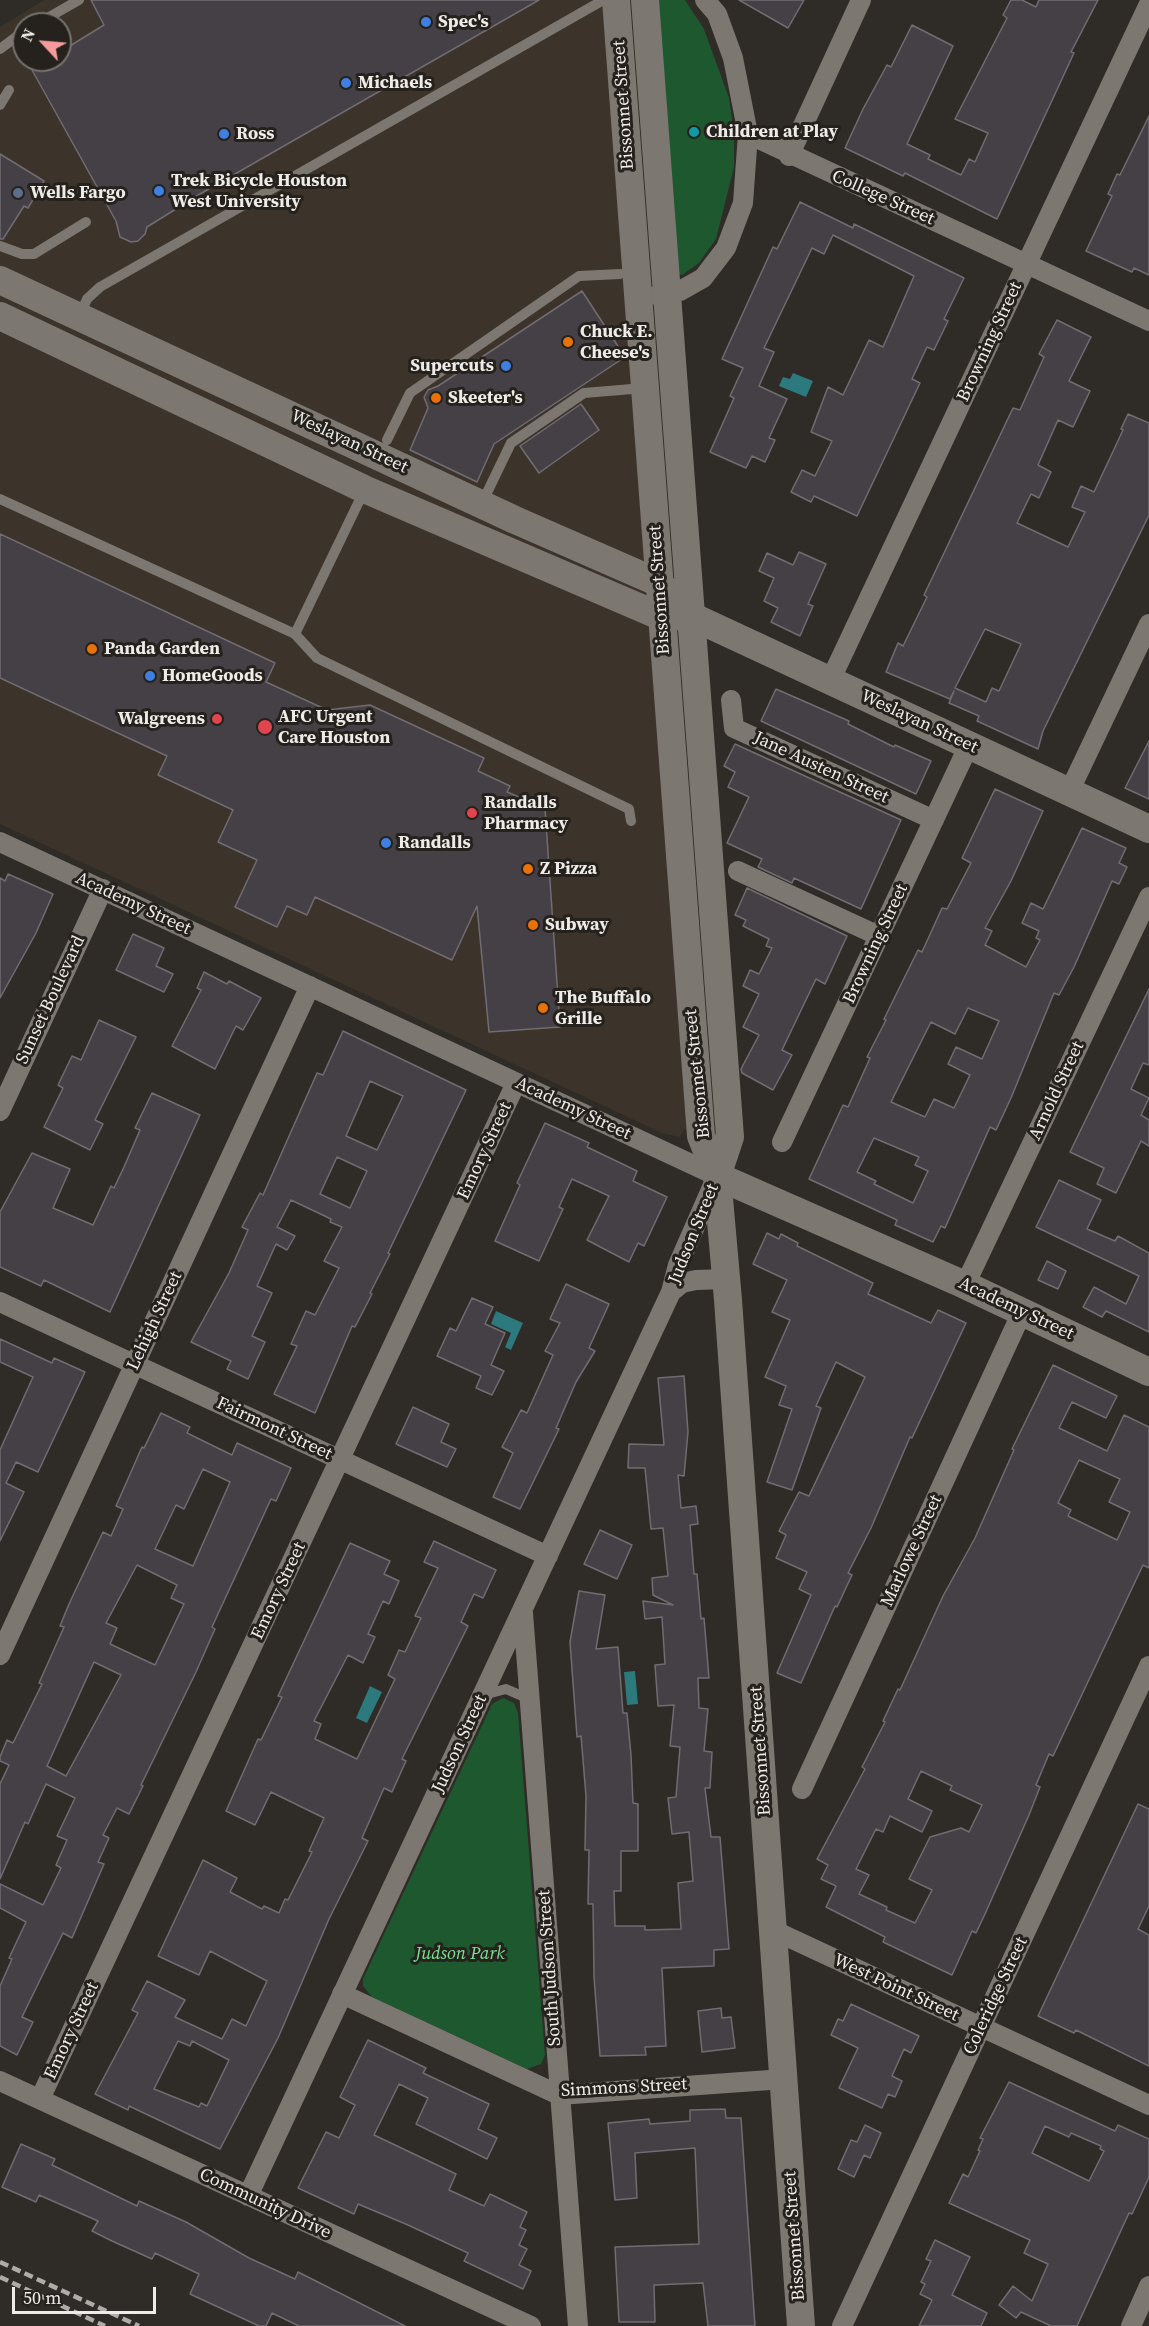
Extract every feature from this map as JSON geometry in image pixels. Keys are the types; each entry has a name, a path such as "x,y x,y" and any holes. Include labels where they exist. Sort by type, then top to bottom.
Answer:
{"main road":[{"name":"Bissonnet Street","path":"645,0 668,293 675,616 730,1137 717,1176 774,1931 801,2326"},
{"name":"Bissonnet Street","path":"608,1 638,297 659,583"},
{"name":"Weslayan Street","path":"0,280 78,318 384,448 482,504 659,583 675,616"},
{"name":"Weslayan Street","path":"0,316 364,489 830,681 1149,829"},
{"path":"64,345 78,318"},
{"path":"364,489 384,448"},
{"name":"Academy Street","path":"717,1176 965,1285 1149,1372"}],"street":[{"path":"638,297 680,291 703,278 726,248 742,203 748,135 733,58 717,14 705,0"},
{"path":"789,156 861,0"},
{"name":"Browning Street","path":"830,681 1149,3"},
{"name":"College Street","path":"748,135 1149,321"},
{"path":"1069,792 1149,624"},
{"name":"Jane Austen Street","path":"731,700 734,729 934,820"},
{"name":"Browning Street","path":"782,1142 969,745"},
{"name":"Academy Street","path":"0,842 717,1176"},
{"path":"738,871 879,936"},
{"name":"Sunset Boulevard","path":"0,1111 103,889"},
{"name":"Arnold Street","path":"965,1285 1149,897"},
{"name":"Lehigh Street","path":"0,1655 310,986"},
{"name":"Emory Street","path":"40,2099 516,1083"},
{"name":"Judson Street","path":"248,2196 671,1292 678,1264 717,1176"},
{"name":"Judson Street","path":"671,1292 682,1283 726,1279"},
{"name":"Fairmont Street","path":"0,1302 548,1556"},
{"name":"Marlowe Street","path":"802,1789 1022,1312"},
{"name":"South Judson Street","path":"522,1610 578,2326"},
{"name":"Coleridge Street","path":"842,2326 1149,1666"},
{"name":"West Point Street","path":"774,1931 1149,2105"},
{"name":"Simmons Street","path":"342,1994 559,2095 783,2079"},
{"name":"Community Drive","path":"0,2081 531,2326"},
{"path":"1131,2326 1149,2286"}],"lane":[{"path":"58,12 79,0"},
{"path":"78,318 87,299 100,287 608,1"},
{"path":"0,105 9,90"},
{"path":"0,246 22,254 34,254 86,222"},
{"path":"384,448 410,393 579,276 620,274"},
{"path":"482,504 511,443 584,393 645,388"},
{"path":"295,634 364,489"},
{"path":"0,500 295,634 316,658 629,809 631,821"},
{"path":"483,1695 494,1690 506,1689 529,1699"}],"shaded area":[{"path":"44,0 603,0 688,1126 679,1137 662,1133 0,824 0,27 12,20 12,72 72,72 72,12 24,12"}],"green space":[{"path":"655,0 685,0 704,29 729,98 734,133 734,167 716,239 699,263 682,275 676,273"},
{"name":"Judson Park","path":"503,1698 514,1703 518,1713 545,2055 541,2064 527,2069 372,1997 363,1986 363,1979 492,1704"}],"water":[{"path":"793,373 813,381 806,397 779,386 783,377 790,379"},
{"path":"496,1311 523,1323 511,1350 505,1347 511,1333 491,1324"},
{"path":"635,1671 638,1704 627,1705 624,1672"},
{"path":"370,1686 382,1692 367,1723 356,1718"}],"building":[{"path":"91,0 539,0 200,194 147,227 145,234 138,241 131,242 120,237 116,221 33,72 72,72 72,45 104,25"},
{"path":"739,0 804,0 788,28"},
{"path":"1011,0 1022,0 1036,7 1039,0 1098,0 1071,52 1074,53 997,219 905,173 903,176 845,148 863,109 887,65 891,67 912,25 953,46 907,144 930,155 928,159 961,175 969,159 975,162 988,133 955,119 1007,18 1003,15"},
{"path":"1149,116 1149,275 1134,268 1132,272 1086,251 1112,196 1108,194 1117,174 1120,175"},
{"name":"Wells Fargo","path":"0,154 44,181 28,208 24,206 3,239 0,239"},
{"path":"800,202 853,228 854,224 964,278 944,319 948,321 934,350 927,347 912,379 920,383 857,516 814,496 811,502 791,492 802,470 815,476 832,441 811,432 828,387 843,395 869,340 883,347 914,276 833,235 824,254 812,248 764,348 774,352 759,386 787,399 769,438 775,440 765,462 752,456 746,468 710,452 734,398 730,396 743,368 722,359 773,247 777,249"},
{"path":"582,291 625,357 494,444 477,482 410,450 428,408 424,397 428,390 438,386"},
{"path":"1057,320 1091,337 1069,381 1090,391 1073,427 1058,420 1038,465 1051,472 1039,498 1031,494 1017,523 1068,547 1085,512 1072,507 1081,486 1094,492 1123,430 1121,429 1128,414 1149,423 1149,515 1043,731 1038,749 977,721 979,716 949,703 954,691 950,699 886,672 898,643 903,646 927,597 924,595 1013,408 1020,410 1044,357 1039,354","holes":["985,629 1021,644 999,691 992,688 986,702 955,688"]},
{"path":"581,404 599,430 539,473 520,446"},
{"path":"0,534 275,663 266,682 327,710 370,705 484,758 478,771 510,786 507,792 545,808 560,1027 489,1032 477,906 452,960 315,897 307,915 287,906 277,927 235,907 257,860 218,842 233,810 158,775 167,756 0,678"},
{"path":"799,552 826,564 808,604 813,606 800,636 771,622 778,608 764,601 774,578 759,571 767,553 793,565"},
{"path":"776,689 849,721 848,724 894,747 895,745 931,761 916,794 761,721"},
{"path":"1149,741 1149,799 1125,788"},
{"path":"735,744 901,820 861,909 794,878 792,883 758,867 762,859 727,843 749,797 728,787 735,772 724,766"},
{"path":"995,789 1043,811 1011,881 985,928 992,931 985,945 1026,967 1040,940 1036,938 1039,931 1022,923 1031,903 1043,909 1082,828 1126,848 1119,863 1127,867 1119,884 1112,881 1074,967 1059,995 1054,993 996,1130 990,1127 945,1228 941,1226 933,1242 895,1225 897,1220 809,1179 843,1105 848,1107 870,1058 867,1057 918,950 922,952 942,908 947,909 971,863 962,858","holes":["968,1008 999,1021 982,1059 956,1047 948,1064 970,1075 954,1108 934,1099 925,1117 891,1102 931,1022 955,1034","874,1138 919,1157 915,1165 928,1171 913,1203 874,1184 876,1181 857,1172"]},
{"path":"8,874 53,894 36,933 0,998 0,878 5,881"},
{"path":"747,888 847,936 825,984 816,979 782,1050 792,1055 773,1090 742,1073 741,1069 759,1035 743,1027 759,994 743,986 750,970 759,974 772,948 766,946 769,939 743,926 746,920 735,915"},
{"path":"133,934 164,948 156,966 173,974 164,992 116,970"},
{"path":"204,972 227,984 229,981 261,998 243,1030 236,1026 215,1069 172,1046 201,990 197,988"},
{"path":"1149,989 1149,1065 1143,1063 1131,1089 1149,1098 1141,1115 1149,1120 1149,1146 1141,1141 1116,1193 1097,1184 1104,1168 1070,1152"},
{"path":"99,1020 136,1037 95,1120 103,1124 90,1150 44,1127 63,1088 58,1085 72,1056 81,1060"},
{"path":"343,1031 466,1090 388,1253 390,1254 370,1293 372,1294 355,1327 352,1326 315,1413 274,1394 297,1346 291,1344 306,1311 315,1315 339,1268 324,1261 342,1227 330,1222 331,1219 291,1200 277,1227 295,1236 287,1250 276,1244 257,1286 272,1293 252,1336 265,1342 248,1379 227,1369 231,1361 191,1342 229,1273 248,1230 242,1227 260,1193 263,1195 317,1073 323,1075","holes":["370,1081 403,1096 377,1150 346,1136","337,1157 367,1171 350,1208 320,1194"]},
{"path":"152,1093 200,1115 110,1312 44,1280 41,1286 0,1267 0,1212 32,1153 70,1169 53,1208 93,1225 111,1186 114,1188 124,1167 140,1130 135,1128"},
{"path":"545,1123 589,1143 587,1147 637,1171 633,1181 667,1197 644,1246 638,1243 629,1262 587,1240 609,1196 572,1179 559,1207 563,1209 539,1261 495,1241 520,1185 517,1183"},
{"path":"1059,1180 1101,1200 1087,1229 1115,1241 1118,1236 1149,1253 1149,1332 1106,1311 1102,1317 1083,1307 1094,1287 1126,1304 1139,1276 1036,1227"},
{"path":"767,1233 779,1239 781,1234 798,1243 797,1246 873,1283 868,1294 931,1323 938,1310 966,1323 912,1438 910,1437 871,1528 848,1573 852,1575 837,1607 835,1606 801,1683 777,1673 811,1595 799,1589 807,1572 776,1558 786,1535 779,1531 799,1492 809,1496 865,1377 836,1362 816,1406 821,1408 792,1490 767,1482 792,1409 779,1405 786,1386 765,1377 790,1320 772,1312 787,1280 753,1264"},
{"path":"1047,1261 1066,1271 1058,1289 1038,1280"},
{"path":"566,1284 609,1304 589,1348 595,1351 576,1382 556,1428 559,1429 520,1509 493,1497 513,1453 502,1447 521,1410 527,1413 553,1355 545,1351 560,1323 550,1319"},
{"path":"472,1298 493,1307 485,1324 505,1333 491,1365 504,1371 492,1395 476,1388 481,1376 437,1356 450,1328 456,1331"},
{"path":"0,1339 52,1363 54,1358 85,1372 38,1472 16,1462 6,1483 24,1492 0,1541 0,1450 33,1377 0,1362"},
{"path":"1053,1365 1117,1396 1106,1418 1072,1402 1059,1428 1107,1451 1124,1415 1149,1427 1149,1568 1143,1565 1053,1756 1049,1754 1036,1785 1040,1787 1029,1815 976,1933 972,1931 952,1975 883,1942 885,1937 826,1907 836,1886 821,1879 828,1865 817,1859 865,1769 862,1767 885,1722 883,1721 898,1689 900,1690 943,1596 975,1538 1014,1450 1012,1449","holes":["1079,1460 1120,1479 1109,1502 1130,1512 1117,1540 1068,1516 1071,1510 1058,1503","921,1771 952,1786 950,1790 982,1805 969,1832 961,1828 930,1837 909,1879 932,1890 915,1923 859,1894 869,1875 856,1869 876,1829 883,1832 890,1816 922,1832 932,1811 908,1799"]},
{"path":"684,1376 688,1432 684,1476 678,1475 681,1508 696,1506 698,1524 690,1525 694,1574 697,1574 701,1619 704,1618 709,1678 698,1678 699,1708 708,1709 704,1751 712,1752 710,1788 705,1788 711,1837 720,1837 729,1949 714,1950 714,1966 662,1968 666,2046 645,2047 646,2055 600,2056 594,1977 593,1904 588,1904 589,1850 585,1850 586,1796 581,1736 577,1737 570,1642 579,1591 605,1595 596,1649 618,1647 623,1713 627,1713 633,1803 638,1804 638,1851 621,1851 621,1891 614,1891 615,1926 645,1926 645,1930 681,1929 678,1883 693,1881 689,1832 672,1834 668,1798 676,1797 680,1747 670,1746 674,1705 658,1706 655,1665 665,1664 662,1617 645,1619 643,1601 673,1605 653,1595 652,1578 668,1576 663,1528 651,1529 645,1468 628,1468 629,1444 664,1445 658,1378"},
{"path":"413,1407 449,1424 441,1442 456,1449 447,1467 396,1444"},
{"path":"161,1413 190,1427 187,1433 232,1455 237,1443 291,1468 276,1501 271,1499 212,1627 215,1629 196,1672 129,1814 117,1808 103,1835 109,1838 98,1862 104,1864 72,1938 63,1933 22,2017 33,2022 17,2055 0,2046 0,1986 12,1959 9,1958 26,1922 0,1908 0,1884 43,1905 61,1868 56,1865 67,1840 57,1836 75,1798 46,1784 28,1824 25,1822 0,1879 0,1784 9,1765 0,1761 0,1757 7,1740 13,1743 42,1684 39,1683 64,1627 60,1626 103,1532 111,1536 123,1509 116,1506 142,1447 144,1448","holes":["203,1469 230,1482 193,1566 155,1549 176,1505 184,1509","137,1565 177,1585 171,1598 184,1604 155,1665 110,1644 117,1628 106,1623","94,1662 121,1675 66,1776 47,1766"]},
{"path":"600,1530 632,1545 617,1579 584,1564"},
{"path":"434,1541 496,1570 483,1598 474,1594 461,1622 468,1626 402,1759 406,1761 392,1792 384,1788 362,1838 368,1841 329,1919 278,2038 220,2149 129,2106 128,2110 95,2094 138,2013 132,2010 147,1981 185,2000 175,2017 222,2039 232,2019 246,2026 267,1981 210,1951 199,1975 158,1956 203,1860 237,1878 230,1892 262,1909 264,1906 279,1913 285,1899 288,1900 312,1852 309,1851 324,1818 271,1792 255,1825 226,1811 258,1739 261,1740 282,1697 278,1696 350,1543 390,1561 384,1574 399,1581 389,1604 383,1601 368,1634 375,1637 363,1663 348,1655 314,1721 321,1724 315,1739 357,1759 395,1679 388,1675 399,1650 405,1652 421,1618 415,1616 438,1568 424,1562","holes":["178,2041 190,2046 192,2041 229,2060 207,2106 201,2103 199,2107 154,2089"]},
{"path":"1138,1804 1149,1809 1149,1906 1138,1929 1149,1935 1149,2066 1076,2030 1074,2033 1038,2016"},
{"path":"851,2004 919,2036 911,2053 904,2049 892,2076 902,2081 895,2097 888,2094 882,2108 839,2088 858,2048 831,2035 838,2019 843,2021"},
{"path":"721,2008 722,2018 731,2017 735,2048 702,2052 698,2011"},
{"path":"368,2040 426,2068 423,2073 489,2104 478,2129 497,2138 487,2159 416,2124 428,2098 399,2084 374,2135 456,2174 449,2190 484,2206 490,2194 527,2212 520,2227 526,2230 519,2245 527,2249 519,2265 531,2271 523,2289 464,2261 468,2253 408,2225 358,2204 354,2214 298,2188 326,2132 339,2138 355,2105 340,2097"},
{"path":"1009,2082 1115,2131 1118,2125 1149,2139 1149,2177 1132,2214 1129,2213 1077,2326 1051,2326 1021,2312 1016,2318 999,2305 1013,2286 1032,2301 1048,2264 1024,2253 1030,2240 949,2203 963,2174 968,2177 980,2151 978,2150 983,2139 980,2138","holes":["1045,2126 1069,2137 1071,2133 1101,2146 1100,2149 1104,2151 1089,2181 1032,2153"]},
{"path":"725,2109 726,2118 741,2118 755,2326 708,2326 703,2283 654,2285 655,2322 619,2322 615,2247 699,2244 695,2148 635,2153 637,2198 615,2200 608,2123 649,2119 650,2124 690,2121 690,2110"},
{"path":"865,2125 881,2133 870,2158 864,2155 854,2177 838,2169 851,2140 857,2142"},
{"path":"21,2144 55,2159 52,2165 137,2206 139,2201 186,2222 249,2258 295,2279 298,2272 405,2326 299,2326 272,2313 266,2326 259,2326 190,2294 199,2274 155,2253 152,2259 92,2231 98,2221 39,2195 36,2202 2,2187"},
{"path":"935,2240 970,2257 952,2295 987,2313 981,2326 919,2326 932,2300 920,2294 925,2284 921,2282 931,2261 926,2259"}],"railway":[{"path":"0,2262 139,2326"},
{"path":"0,2277 105,2326"}],"place":[{"name":"Spec's","path":"426,22"},
{"name":"Michaels","path":"346,83"},
{"name":"Children at Play","path":"694,132"},
{"name":"Ross","path":"224,134"},
{"name":"Trek Bicycle Houston West University","path":"159,191"},
{"name":"Wells Fargo","path":"18,193"},
{"name":"Chuck E. Cheese's","path":"568,342"},
{"name":"Supercuts","path":"506,366"},
{"name":"Skeeter's","path":"436,398"},
{"name":"Panda Garden","path":"92,649"},
{"name":"HomeGoods","path":"150,676"},
{"name":"Walgreens","path":"217,719"},
{"name":"AFC Urgent Care Houston","path":"265,727"},
{"name":"Randalls Pharmacy","path":"472,813"},
{"name":"Randalls","path":"386,843"},
{"name":"Z Pizza","path":"528,869"},
{"name":"Subway","path":"533,925"},
{"name":"The Buffalo Grille","path":"543,1008"}]}
